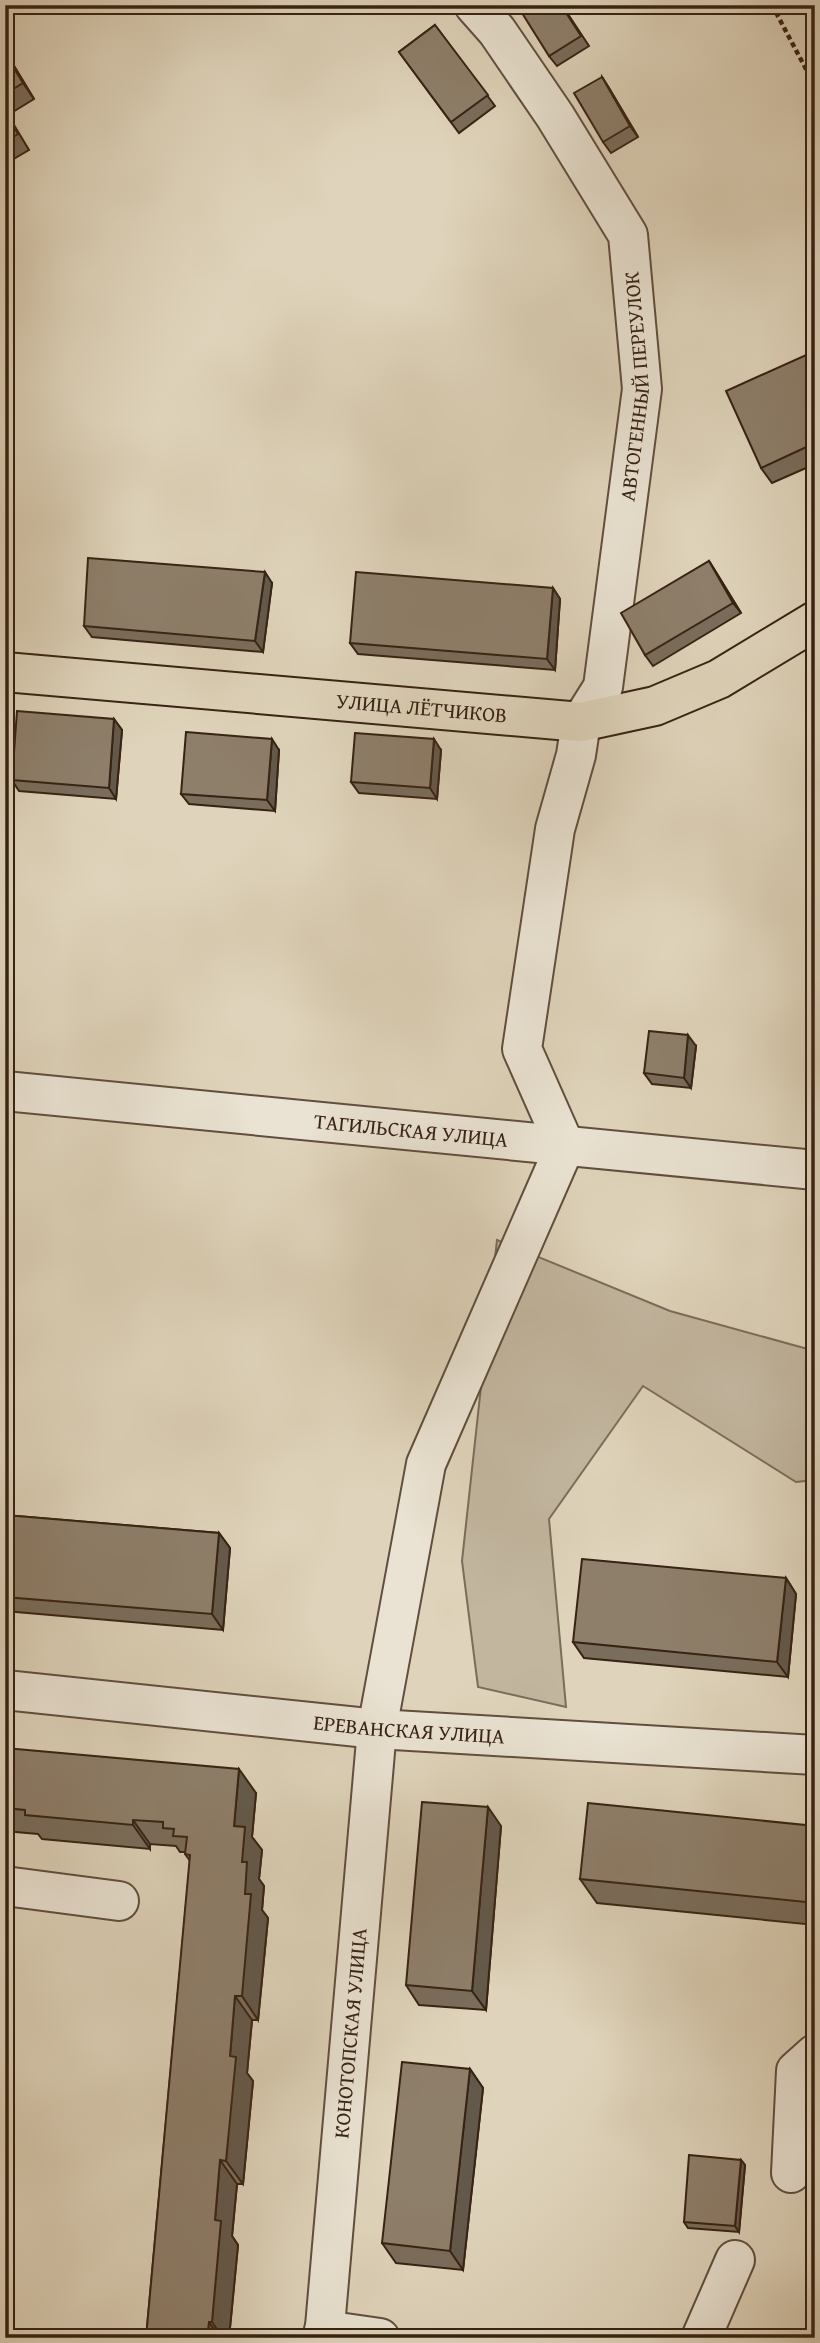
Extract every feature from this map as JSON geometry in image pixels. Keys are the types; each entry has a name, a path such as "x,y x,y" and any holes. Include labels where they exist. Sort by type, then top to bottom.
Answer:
{"main road":[{"name":"УЛИЦА ЛЁТЧИКОВ","path":"5,672 581,722 655,706 719,679 815,621"}],"street":[{"name":"АВТОГЕННЫЙ ПЕРЕУЛОК","path":"474,5 498,31 555,116 628,235 642,389 603,687 581,722"},
{"path":"565,1146 522,1049 555,829 576,755 581,722"},
{"name":"ТАГИЛЬСКАЯ УЛИЦА","path":"5,1091 815,1170"},
{"name":"КОНОТОПСКАЯ УЛИЦА","path":"324,2334 377,1729 426,1464 565,1146"},
{"name":"ЕРЕВАНСКАЯ УЛИЦА","path":"5,1690 377,1729 815,1755"},
{"path":"5,1886 119,1901"},
{"path":"791,2173 796,2071 815,2054"},
{"path":"701,2338 735,2260"},
{"path":"324,2334 380,2338"}],"path":[{"path":"772,5 815,86"}],"shaded area":[{"path":"497,1240 670,1311 815,1351 815,1480 796,1482 643,1386 549,1519 566,1707 478,1687 462,1561"}],"building":[{"path":"517,5 561,5 581,36 549,56"},
{"path":"435,25 488,95 451,122 399,52"},
{"path":"5,54 23,83 5,94"},
{"path":"602,77 630,126 603,142 574,93"},
{"path":"5,113 18,134 5,142"},
{"path":"815,351 815,443 761,468 726,391"},
{"path":"88,558 265,572 255,641 84,626"},
{"path":"709,561 733,603 645,655 621,613"},
{"path":"356,572 553,588 547,659 350,643"},
{"path":"17,711 114,719 109,788 12,780"},
{"path":"186,732 272,739 267,800 181,794"},
{"path":"355,733 434,739 430,788 351,782"},
{"path":"649,1031 688,1035 684,1078 644,1073"},
{"path":"5,1515 219,1533 212,1614 5,1597"},
{"path":"582,1559 786,1578 777,1662 573,1642"},
{"path":"5,1748 239,1769 234,1826 245,1827 242,1862 247,1862 245,1894 251,1894 242,1996 235,1996 230,2056 236,2057 226,2161 220,2160 215,2220 221,2221 212,2322 209,2322 207,2338 146,2338 190,1855 185,1854 187,1837 173,1836 174,1829 163,1828 163,1822 133,1820 133,1825 25,1815 25,1810 5,1808"},
{"path":"422,1802 488,1807 472,1991 406,1985"},
{"path":"588,1803 815,1826 815,1903 580,1879"},
{"path":"402,2062 470,2069 450,2251 382,2243"},
{"path":"689,2155 741,2160 735,2226 684,2222"}]}
